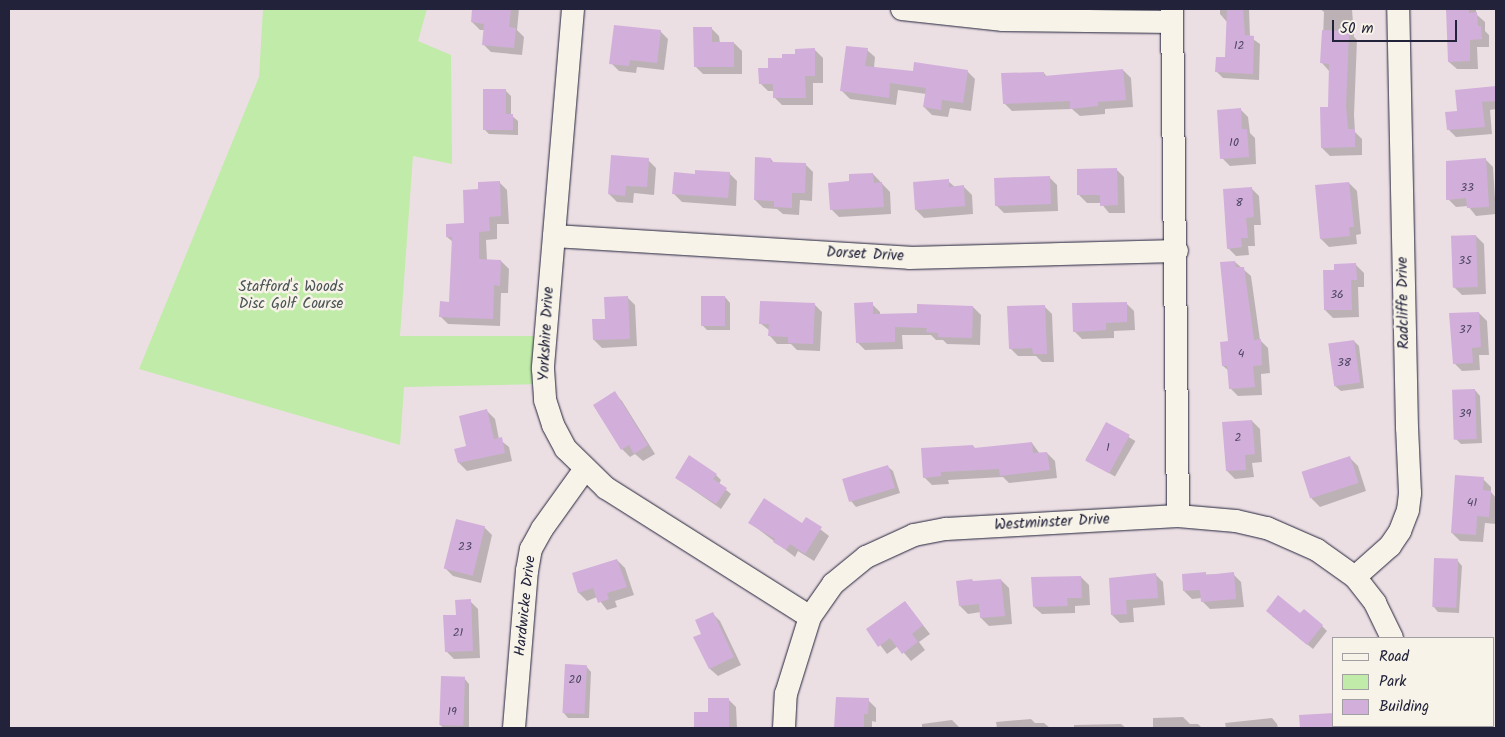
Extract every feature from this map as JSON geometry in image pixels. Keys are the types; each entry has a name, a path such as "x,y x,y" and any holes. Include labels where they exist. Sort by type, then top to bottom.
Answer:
{"street":[{"name":"Yorkshire Drive","path":"573,9 543,369 545,400 553,425 566,449 606,488 810,617"},
{"path":"902,9 1003,20 1172,16 1178,516"},
{"name":"Radcliffe Drive","path":"1355,577 1390,546 1400,531 1408,510 1410,492 1398,9"},
{"name":"Dorset Drive","path":"554,236 909,258 1176,252"},
{"name":"Hardwicke Drive","path":"514,728 528,571 532,549 542,529 585,469"},
{"name":"Westminster Drive","path":"784,728 786,694 810,617 833,584 866,557 914,535 946,529 1178,516 1236,521 1267,528 1317,550 1355,577 1375,603 1392,637"}],"green space":[{"name":"Stafford's Woods Disc Golf Course","path":"263,9 427,9 418,41 451,55 452,164 413,156 400,336 546,336 546,384 404,387 400,445 139,369 259,77"}],"building":[{"path":"472,9 511,9 509,27 516,28 514,48 482,45 484,24 471,22"},
{"path":"1227,9 1243,9 1245,35 1254,36 1253,74 1215,72 1216,57 1225,57"},
{"path":"1446,9 1469,9 1469,13 1477,12 1478,26 1481,26 1482,39 1470,40 1470,61 1448,62"},
{"path":"614,25 661,30 657,63 630,60 629,66 609,64"},
{"path":"693,27 712,27 712,42 734,42 734,67 694,67"},
{"path":"1322,30 1349,31 1346,106 1348,129 1355,129 1355,147 1321,148 1320,107 1328,107 1329,64 1320,63"},
{"path":"846,46 868,48 865,66 913,71 914,62 968,70 963,103 942,100 941,110 923,107 926,88 890,83 889,98 840,91"},
{"path":"815,48 815,76 805,76 806,98 773,98 773,84 759,84 758,68 768,68 768,58 782,58 782,54 795,54 795,49"},
{"path":"1123,69 1126,100 1098,102 1098,106 1070,109 1070,101 1003,104 1001,73 1044,72 1044,76"},
{"path":"1496,86 1496,101 1482,102 1485,127 1447,130 1445,112 1457,111 1455,90"},
{"path":"483,89 506,89 506,114 513,114 513,130 483,130"},
{"path":"1241,108 1242,129 1247,129 1249,157 1220,159 1217,110"},
{"path":"611,155 649,158 647,187 626,186 625,196 608,194"},
{"path":"755,157 771,158 771,162 806,163 805,193 792,193 792,208 774,207 774,201 754,200"},
{"path":"1486,158 1489,207 1467,208 1466,198 1446,200 1446,161"},
{"path":"1117,168 1118,205 1100,206 1100,195 1077,195 1077,169"},
{"path":"695,170 730,172 728,198 672,194 674,172 695,174"},
{"path":"873,173 874,183 882,182 884,207 830,210 828,183 849,181 849,174"},
{"path":"1050,176 1051,204 995,206 994,178"},
{"path":"949,179 949,187 964,185 965,206 915,210 913,182"},
{"path":"500,181 501,216 489,217 490,231 479,232 479,259 501,260 500,286 494,285 493,319 439,317 440,301 449,302 452,237 446,237 446,224 464,223 463,190 478,189 478,182"},
{"path":"1349,182 1354,227 1349,227 1350,236 1320,239 1315,185"},
{"path":"1252,187 1254,217 1246,218 1248,238 1241,238 1242,247 1227,249 1223,189"},
{"path":"1476,235 1478,287 1453,288 1451,236"},
{"path":"1235,261 1236,267 1244,267 1254,340 1261,339 1262,365 1253,366 1255,387 1229,389 1227,366 1222,366 1220,342 1228,341 1220,262"},
{"path":"1356,263 1357,280 1351,280 1352,310 1324,310 1323,270 1334,270 1334,264"},
{"path":"628,296 630,339 593,340 592,319 605,319 604,297"},
{"path":"701,296 725,296 725,326 701,326"},
{"path":"760,301 815,303 813,344 788,343 788,337 768,336 769,324 759,324"},
{"path":"873,302 873,314 917,313 917,304 973,306 972,338 938,337 938,333 926,332 927,328 895,327 895,342 856,343 854,303"},
{"path":"1127,302 1127,322 1106,323 1106,330 1073,332 1072,303"},
{"path":"1045,305 1047,354 1033,354 1032,348 1009,349 1007,306"},
{"path":"1479,312 1481,347 1472,348 1473,363 1453,364 1449,313"},
{"path":"1354,340 1360,383 1334,386 1328,344"},
{"path":"1475,389 1477,439 1454,440 1452,390"},
{"path":"615,391 648,445 634,454 629,445 621,450 593,405"},
{"path":"487,409 494,439 502,437 505,453 458,463 454,449 466,446 459,416"},
{"path":"1252,420 1255,454 1245,455 1246,470 1226,471 1222,422"},
{"path":"1106,422 1130,435 1109,474 1085,461"},
{"path":"1032,442 1033,453 1047,452 1050,470 1000,476 999,469 941,472 941,476 923,478 921,448 973,445 974,448"},
{"path":"689,455 717,474 713,479 727,488 716,504 675,478"},
{"path":"1350,456 1359,483 1310,498 1301,472"},
{"path":"888,465 895,488 849,502 842,479"},
{"path":"1455,475 1484,477 1483,490 1491,491 1489,517 1477,516 1476,535 1451,533"},
{"path":"764,498 802,523 806,517 822,527 805,554 790,544 786,550 773,542 775,539 748,523"},
{"path":"456,519 485,526 473,576 444,568"},
{"path":"1434,558 1458,559 1456,608 1432,607"},
{"path":"617,559 627,587 607,593 609,599 598,603 593,588 578,593 572,573"},
{"path":"1206,572 1206,575 1234,572 1236,599 1201,602 1200,590 1183,591 1182,574"},
{"path":"1156,573 1158,598 1126,600 1127,614 1111,615 1109,578"},
{"path":"1081,576 1082,598 1067,598 1068,606 1033,607 1031,577"},
{"path":"972,579 973,581 1001,579 1005,616 980,618 979,604 959,606 956,581"},
{"path":"1278,595 1300,613 1304,609 1323,625 1307,645 1266,611"},
{"path":"471,599 473,651 445,652 443,615 456,615 455,600"},
{"path":"905,601 923,625 912,634 918,642 902,654 890,638 878,647 866,629"},
{"path":"713,612 734,657 709,669 693,637 701,634 695,620"},
{"path":"565,664 587,665 584,714 562,713"},
{"path":"441,676 465,677 463,726 439,725"},
{"path":"836,697 869,698 868,714 864,714 864,728 834,728"},
{"path":"708,698 729,698 729,728 694,728 694,712 708,712"},
{"path":"1332,713 1332,727 1334,728 1300,728 1299,715"}]}
